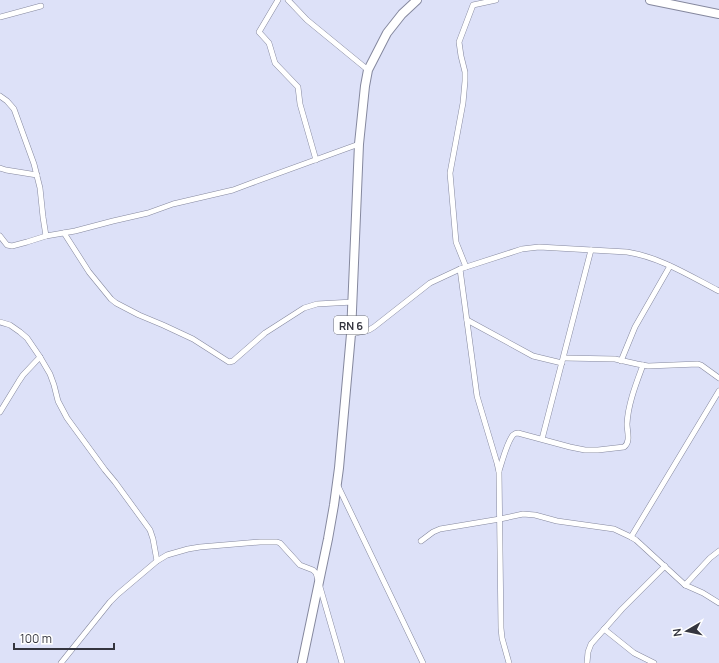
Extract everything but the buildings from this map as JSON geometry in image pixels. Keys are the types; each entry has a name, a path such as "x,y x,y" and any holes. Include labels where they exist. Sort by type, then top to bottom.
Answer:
{"main road":[{"name":"RN 6","path":"302,663 328,539 337,485 351,334 359,144 362,107 368,70 387,33 402,14 416,0"},
{"path":"650,0 719,14"}],"street":[{"path":"278,0 259,32 270,45 273,61 298,87 300,104 316,160"},
{"path":"288,0 307,20 368,70"},
{"path":"466,267 456,242 450,173 465,81 465,72 459,42 473,5 496,0"},
{"path":"0,17 41,6"},
{"path":"0,96 14,109 34,164 40,188 46,236"},
{"path":"0,236 7,245 12,246 46,236 75,231 148,213 185,201 233,190 359,144"},
{"path":"0,168 37,175"},
{"path":"64,233 89,272 116,303 193,339 228,362 233,361 265,333 304,308 317,304 353,302"},
{"path":"351,334 369,330 374,327 430,283 460,269 531,247 627,252 639,254 670,266 719,291"},
{"path":"542,439 591,250"},
{"path":"621,361 633,332 670,266"},
{"path":"460,269 477,396 499,472 501,628 502,638 509,663"},
{"path":"467,320 533,356 563,360 615,360 642,365 698,364 719,378"},
{"path":"0,322 10,325 27,338 40,357 50,374 58,401 67,418 150,530 157,561"},
{"path":"0,412 18,381 40,357"},
{"path":"499,472 508,444 515,433 585,450 598,450 627,446 627,423 642,365"},
{"path":"631,537 719,392"},
{"path":"337,485 423,663"},
{"path":"421,541 433,532 440,529 523,514 535,515 558,521 614,529 631,537 644,546 685,585 703,593 719,603"},
{"path":"61,663 110,602 157,561 167,555 200,546 260,542 277,542 282,544 300,565 314,571 319,583 342,663"},
{"path":"685,585 710,558 719,551"},
{"path":"587,663 588,652 591,644 622,609 664,566"},
{"path":"604,629 634,652 654,663"}]}
